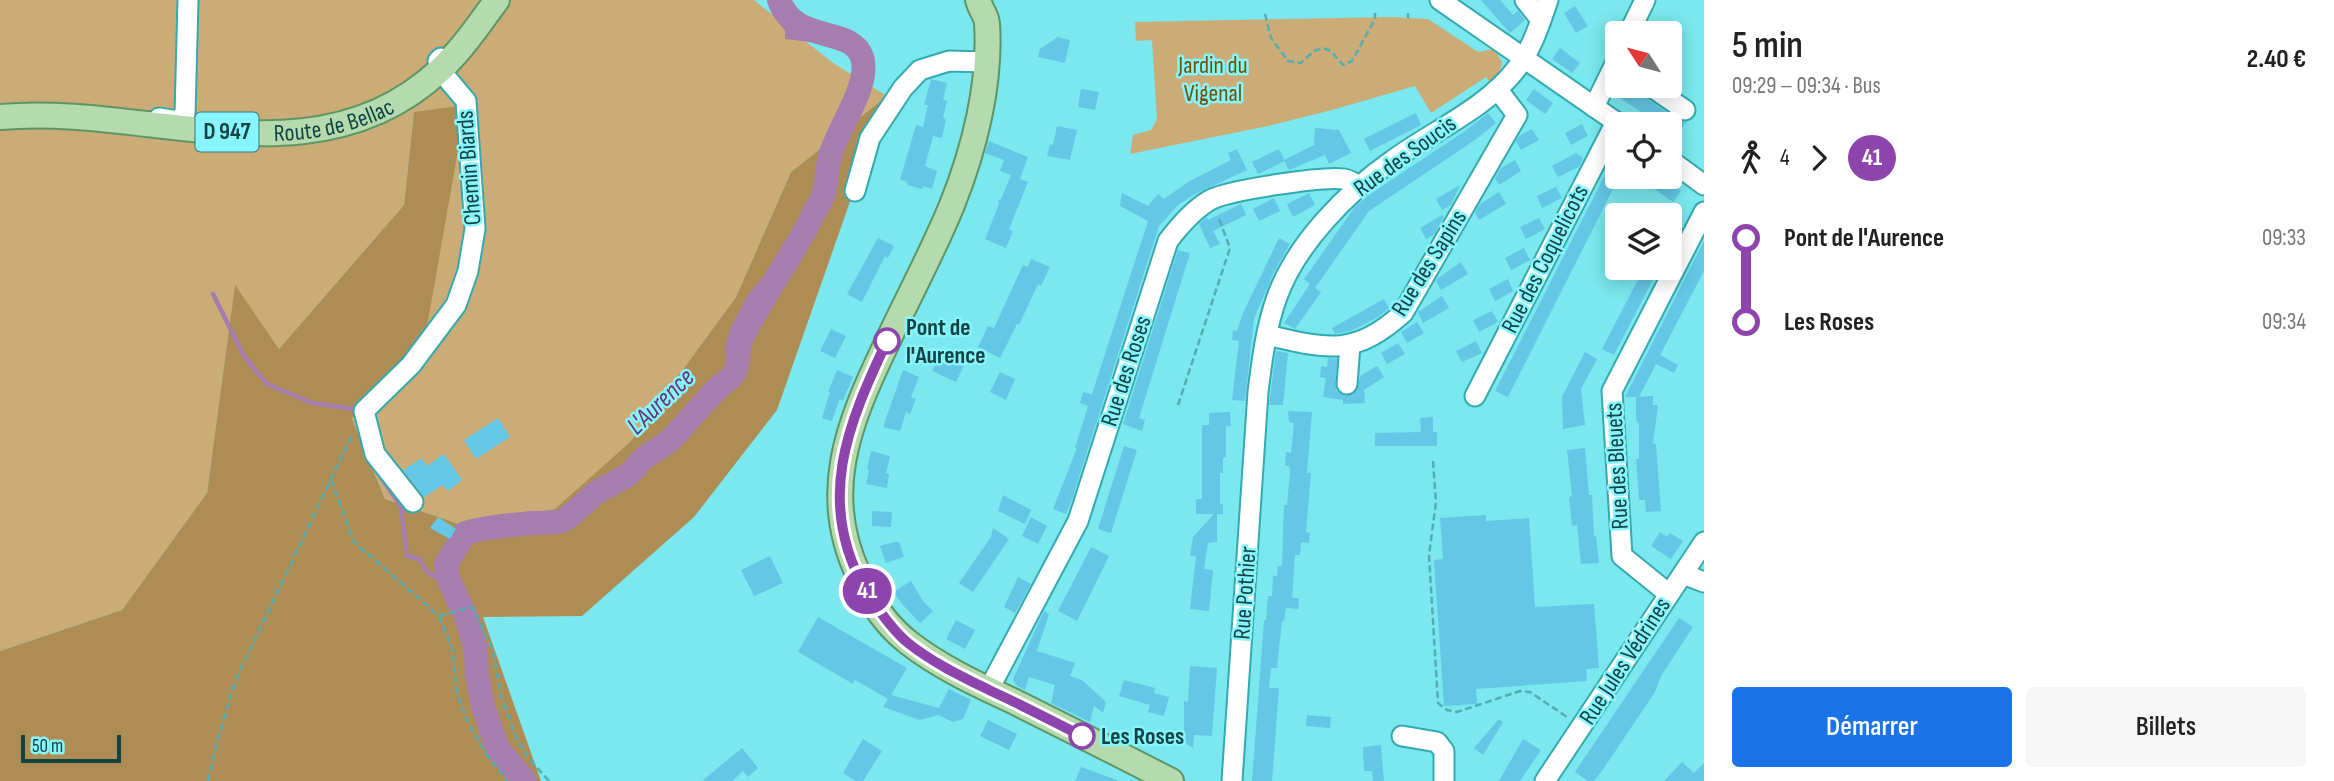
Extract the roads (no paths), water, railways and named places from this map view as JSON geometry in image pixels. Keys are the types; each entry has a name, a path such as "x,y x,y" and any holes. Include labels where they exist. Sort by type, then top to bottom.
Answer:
{"main road":[{"name":"Route de Bellac","path":"0,102 41,99 87,102 273,121 313,116 361,103 389,90 442,48 480,0"},
{"name":"Route de Bellac","path":"0,117 47,115 271,134 335,126 371,114 402,99 440,71 497,0"},
{"path":"986,7 986,62 982,99 961,179 951,206 854,413 842,461 839,499 845,539 854,565 872,601 888,623 907,642 933,660 1136,773 1171,781"}],"street":[{"path":"102,119 123,114 178,121 185,114 188,0"},
{"path":"440,71 438,61 489,0"},
{"path":"1440,0 1605,114"},
{"path":"1525,0 1541,20"},
{"name":"Rue des Soucis","path":"1258,405 1267,335 1277,298 1287,274 1319,228 1359,186 1392,160 1498,90 1524,58 1548,0"},
{"path":"1635,21 1645,0"},
{"path":"855,191 870,138 903,88 920,70 949,61 986,62"},
{"name":"Chemin Biards","path":"413,502 375,454 364,411 411,365 449,316 456,306 468,271 475,229 466,100 440,71"},
{"path":"1594,107 1605,85"},
{"name":"Rue des Sapins","path":"1267,335 1324,347 1350,345 1382,332 1403,313 1517,115 1498,90"},
{"path":"1668,98 1685,110"},
{"name":"Rue des Coquelicots","path":"1475,396 1605,148"},
{"path":"1682,169 1704,186"},
{"name":"Rue des Roses","path":"989,690 1078,521 1168,241 1182,221 1211,199 1235,192 1328,179 1347,179 1359,186"},
{"name":"Rue des Bleuets","path":"1669,594 1622,556 1612,391 1704,212"},
{"path":"1348,384 1350,345"},
{"name":"Rue Pothier","path":"1232,781 1258,405"},
{"name":"Rue Jules Védrines","path":"1545,781 1704,542"},
{"path":"1683,574 1704,582"},
{"path":"1402,736 1437,741 1444,751 1444,781"}],"waterway":[{"name":"L'Aurence","path":"525,781 498,749 483,706 477,676 476,651 467,619 447,576 446,564 465,533 499,526 564,520 596,493 625,477 643,459 669,441 735,372 743,336 823,196 830,156 858,93 864,68 856,47 847,41 797,23 787,14 779,0"},
{"path":"213,294 244,356 267,384 312,403 355,409"},
{"path":"375,468 401,507 407,556 419,559 429,574 435,576"}],"place":[{"name":"Pont de l'Aurence","path":"887,341"},
{"name":"Les Roses","path":"1082,736"}],"park label":[{"name":"Jardin du Vigenal","path":"1213,79"}]}
